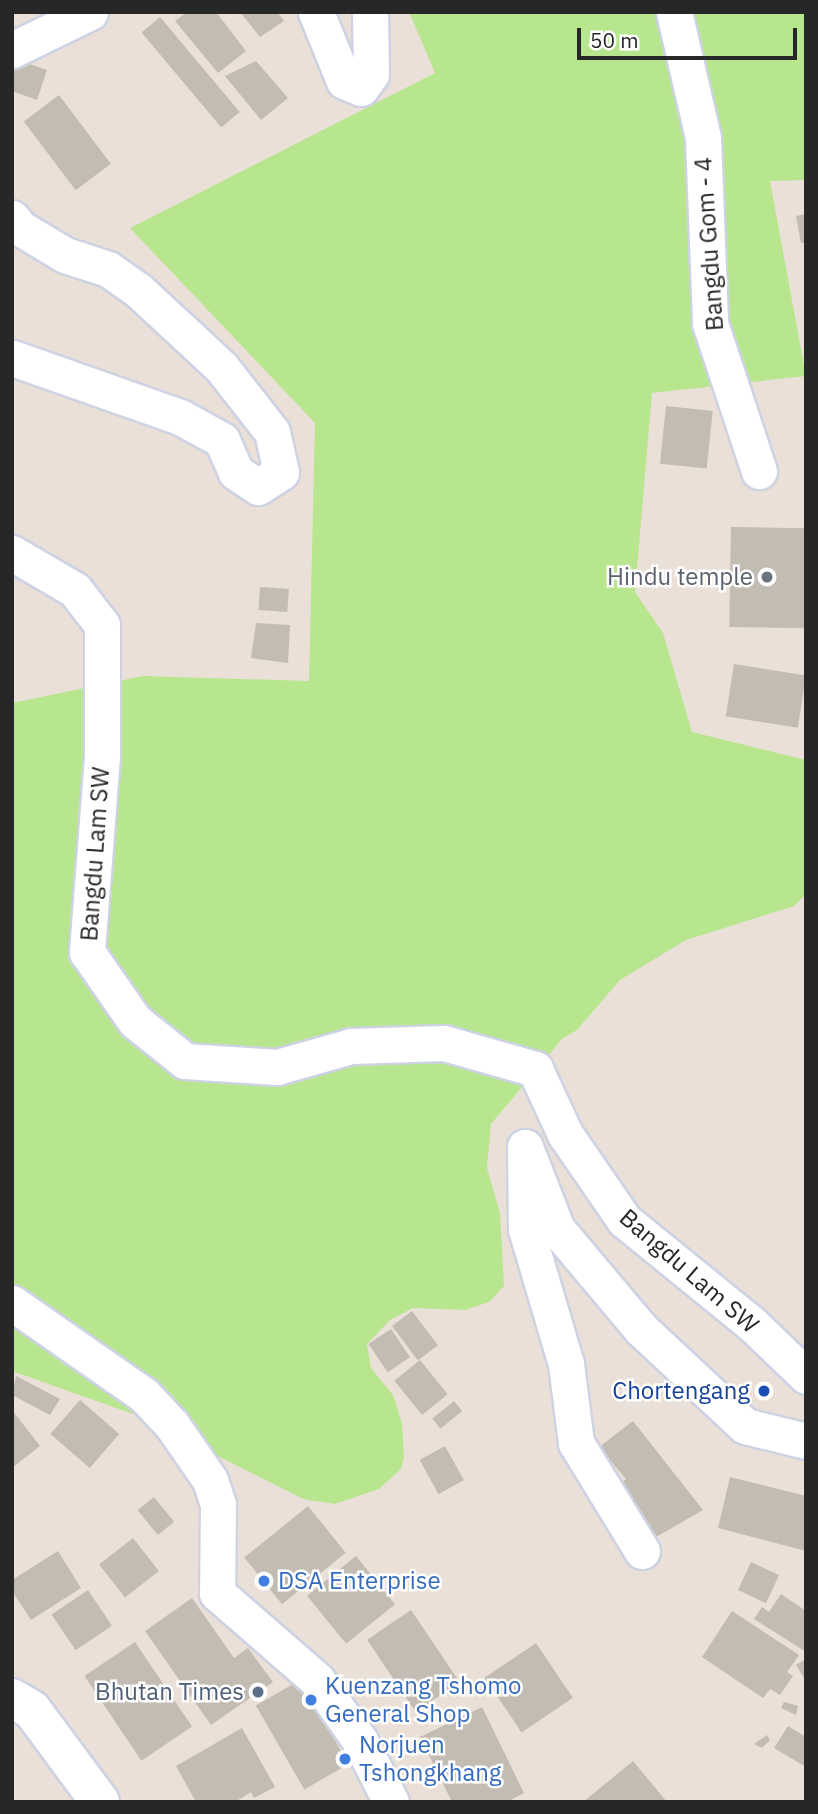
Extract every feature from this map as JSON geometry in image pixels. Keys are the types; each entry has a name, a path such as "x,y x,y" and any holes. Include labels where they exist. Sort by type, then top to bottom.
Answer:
{"street":[{"path":"12,50 90,12"},
{"path":"316,12 344,81 360,88 371,74 370,12"},
{"name":"Bangdu Gom - 4","path":"674,12 703,138 710,323 759,471"},
{"path":"12,218 20,228 65,255 118,276 222,368 272,432 281,472 258,487 236,472 222,440 180,417 12,358"},
{"name":"Bangdu Lam SW","path":"12,553 75,590 102,625 102,756 87,952 135,1021 185,1061 277,1067 351,1046 444,1043 535,1069 565,1134 624,1220 752,1324 806,1377"},
{"path":"642,1551 576,1443 566,1364 526,1229 525,1147 556,1228 641,1329 745,1426 806,1441"},
{"path":"12,1303 144,1395 172,1425 209,1480 218,1504 217,1593 317,1680 360,1741 391,1802"},
{"path":"12,1698 32,1710 100,1802"}],"green space":[{"path":"409,12 806,12 806,180 770,181 806,376 652,393 635,592 663,633 692,732 806,760 806,894 794,906 686,940 620,980 577,1030 562,1039 491,1124 487,1168 500,1213 504,1286 489,1302 465,1310 413,1308 390,1320 367,1344 371,1368 393,1395 402,1423 404,1457 401,1469 379,1489 335,1504 303,1499 136,1415 12,1371 12,703 143,676 309,681 315,423 130,228 435,73"}],"building":[{"path":"187,12 216,12 246,51 218,73 175,21"},
{"path":"240,12 277,12 284,21 260,37"},
{"path":"160,17 240,112 221,127 142,32"},
{"path":"12,58 47,70 37,100 12,91"},
{"path":"256,61 288,98 261,120 225,76"},
{"path":"59,95 111,164 76,190 24,121"},
{"path":"806,214 806,243 801,243 796,216"},
{"path":"666,406 713,411 707,469 660,464"},
{"name":"Hindu temple","path":"731,527 806,528 804,628 729,627"},
{"path":"260,587 289,589 287,612 258,610"},
{"path":"256,623 290,625 288,663 251,658"},
{"path":"734,664 806,675 798,728 726,716"},
{"path":"412,1311 438,1345 418,1360 392,1326"},
{"path":"391,1329 410,1357 388,1372 369,1344"},
{"path":"420,1360 448,1394 422,1415 394,1381"},
{"path":"16,1376 60,1399 50,1415 12,1395"},
{"path":"80,1400 119,1434 90,1468 50,1434"},
{"path":"454,1401 462,1411 440,1429 432,1419"},
{"path":"12,1410 40,1446 12,1468"},
{"path":"633,1421 703,1510 651,1540 609,1492 626,1479 599,1447"},
{"path":"445,1446 464,1480 439,1494 420,1460"},
{"path":"730,1477 806,1496 806,1551 718,1528"},
{"path":"154,1497 174,1522 158,1535 138,1510"},
{"path":"308,1506 346,1553 282,1604 244,1558"},
{"path":"133,1538 159,1571 125,1598 99,1564"},
{"path":"58,1551 81,1588 31,1620 12,1591 12,1580"},
{"path":"356,1556 395,1604 346,1644 307,1596"},
{"path":"751,1562 779,1575 766,1603 738,1590"},
{"path":"88,1590 112,1626 76,1650 52,1615"},
{"path":"781,1594 806,1611 806,1652 754,1619 762,1607 769,1612"},
{"path":"192,1598 234,1658 248,1648 273,1682 211,1725 145,1631"},
{"path":"411,1610 460,1682 416,1712 367,1640"},
{"path":"732,1611 799,1655 787,1672 793,1676 780,1695 770,1689 763,1698 702,1657"},
{"path":"135,1642 192,1727 141,1761 84,1676"},
{"path":"536,1643 573,1698 522,1732 485,1678"},
{"path":"806,1659 806,1681 796,1665"},
{"path":"300,1680 348,1764 304,1790 256,1706"},
{"path":"784,1702 798,1706 796,1715 781,1708"},
{"path":"482,1707 524,1793 507,1802 452,1802 420,1737"},
{"path":"788,1726 806,1737 806,1767 774,1748"},
{"path":"242,1728 275,1787 254,1798 251,1792 235,1802 196,1802 176,1766"},
{"path":"767,1735 770,1740 762,1748 754,1744"},
{"path":"633,1761 667,1802 583,1802"}],"place":[{"name":"Hindu temple","path":"767,577"},
{"name":"Chortengang","path":"764,1391"},
{"name":"DSA Enterprise","path":"264,1581"},
{"name":"Bhutan Times","path":"258,1692"},
{"name":"Kuenzang Tshomo General Shop","path":"311,1700"},
{"name":"Norjuen Tshongkhang","path":"345,1759"}]}
